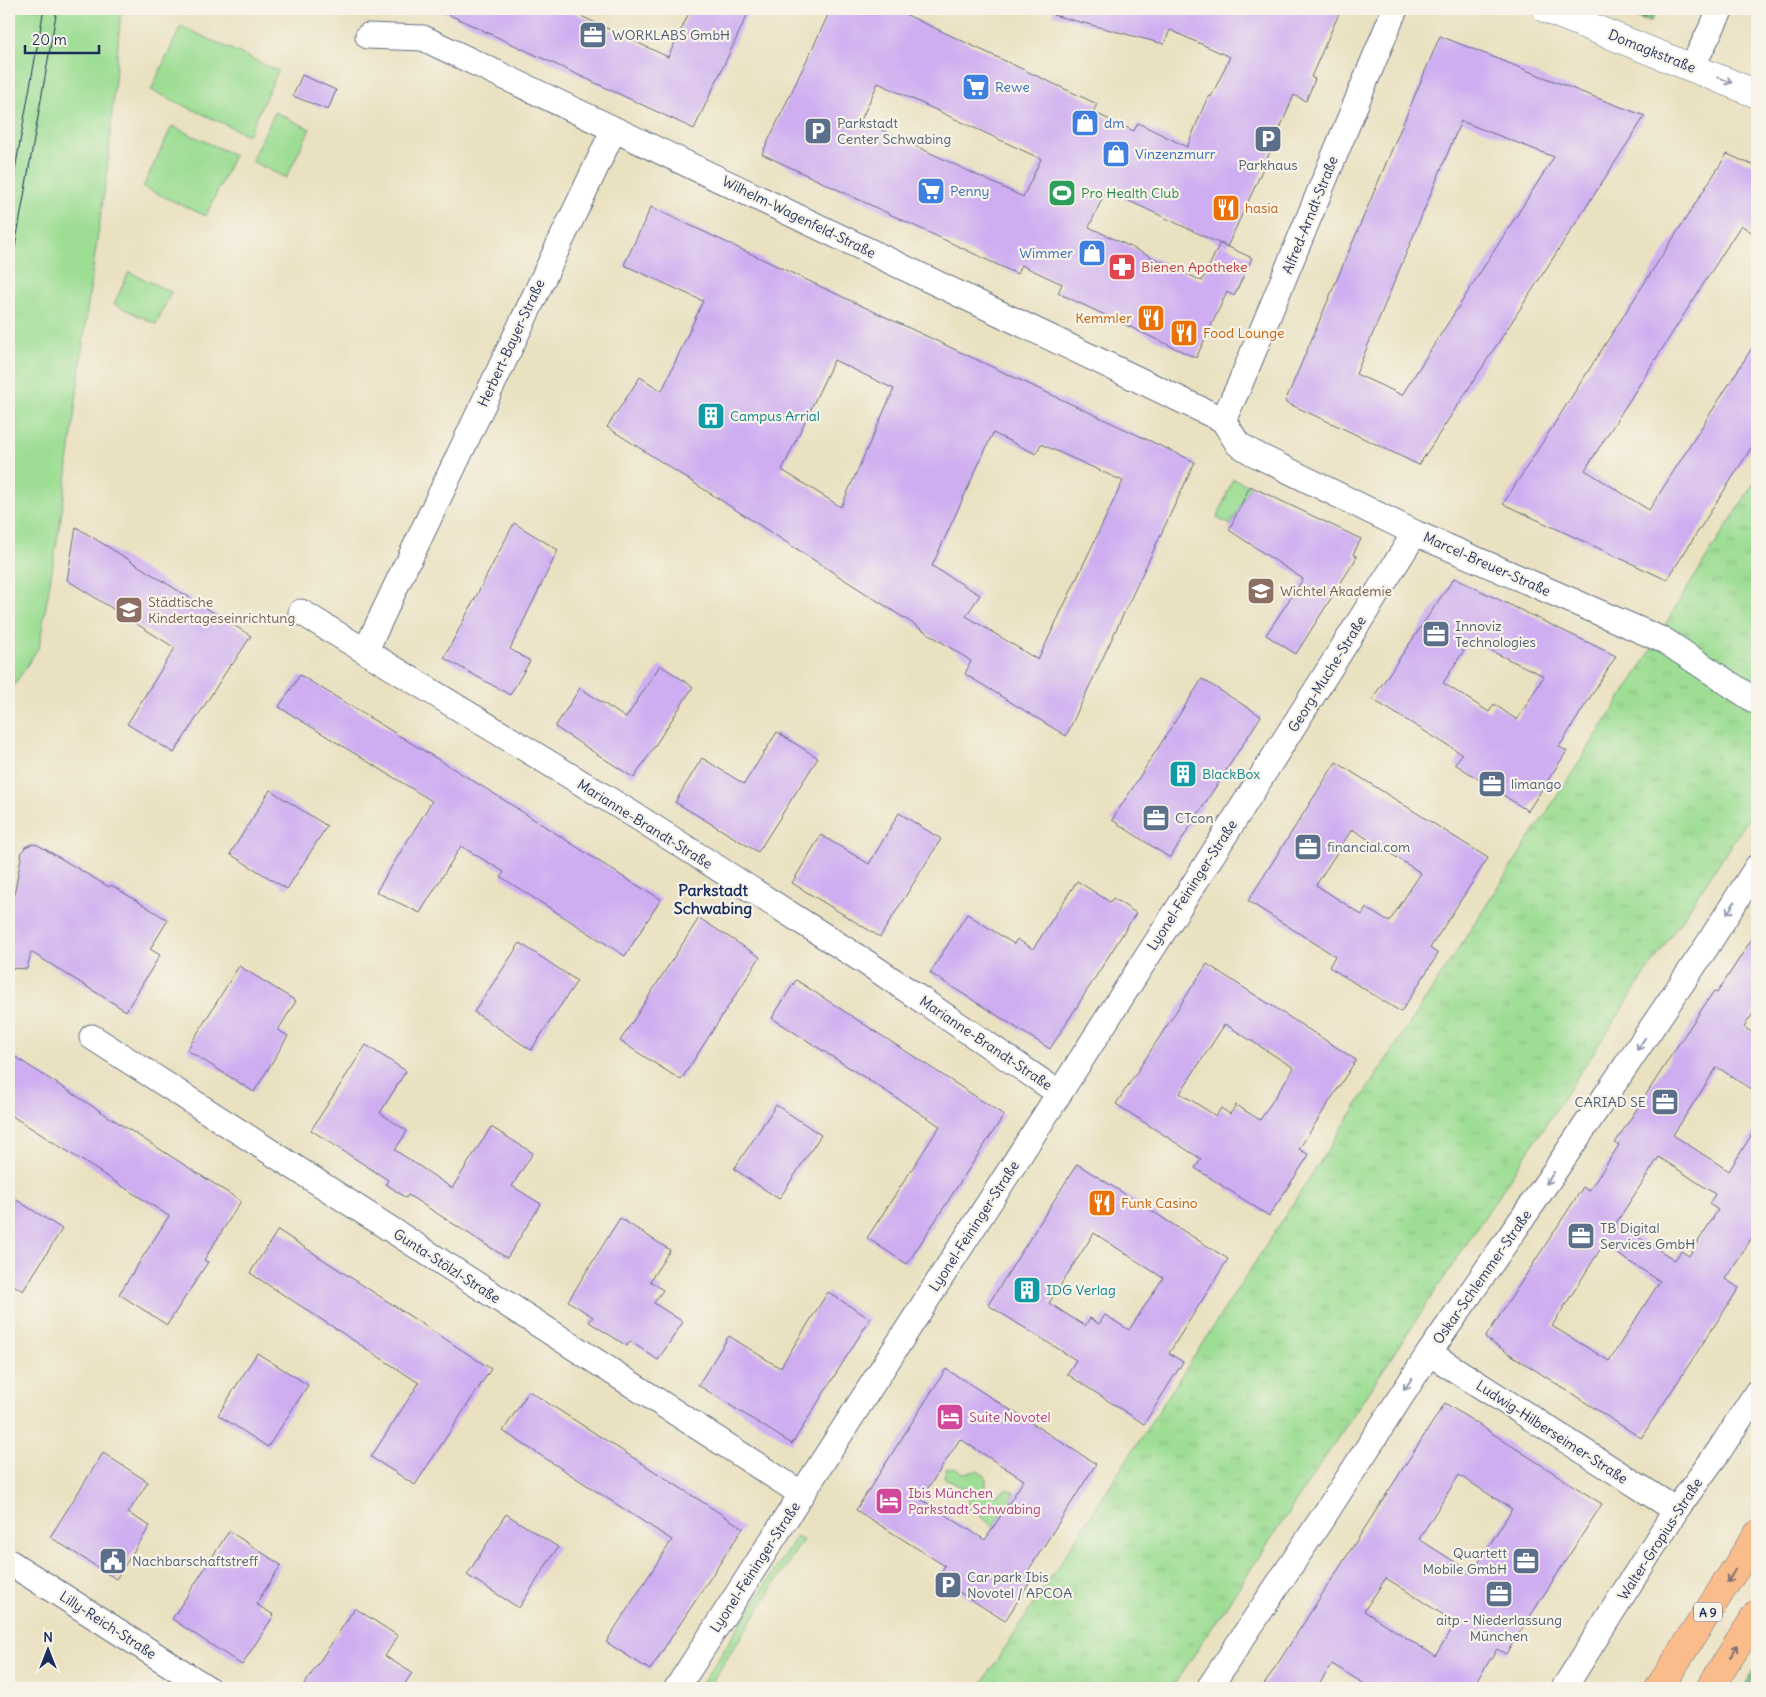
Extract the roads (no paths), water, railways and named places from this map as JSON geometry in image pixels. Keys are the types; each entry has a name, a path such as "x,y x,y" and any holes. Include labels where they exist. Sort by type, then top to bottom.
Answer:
{"highway":[{"name":"A 9","path":"1659,1688 1757,1536"},
{"path":"1710,1688 1757,1614"}],"street":[{"name":"Alfred-Arndt-Straße","path":"1224,420 1395,9"},
{"name":"Domagkstraße","path":"1546,9 1757,94"},
{"path":"1692,67 1721,9"},
{"name":"Wilhelm-Wagenfeld-Straße","path":"368,36 422,38 1224,420"},
{"name":"Herbert-Bayer-Straße","path":"366,650 614,129"},
{"name":"Marcel-Breuer-Straße","path":"1224,420 1238,444 1415,533 1665,642 1757,702"},
{"name":"Georg-Muche-Straße","path":"1270,764 1415,533"},
{"name":"Marianne-Brandt-Straße","path":"301,612 366,650 812,927 1060,1093"},
{"name":"Lyonel-Feininger-Straße","path":"677,1688 1270,764"},
{"name":"Oskar-Schlemmer-Straße","path":"1209,1688 1429,1353 1694,966 1757,867"},
{"name":"Gunta-Stölzl-Straße","path":"92,1037 802,1494"},
{"name":"Ludwig-Hilberseimer-Straße","path":"1429,1353 1676,1510"},
{"name":"Walter-Gropius-Straße","path":"1564,1688 1676,1510 1719,1451 1757,1392"},
{"name":"Lilly-Reich-Straße","path":"9,1562 207,1688"}],"tram line":[{"path":"9,203 44,9"},
{"path":"9,281 57,9"}],"place":[{"name":"WORKLABS GmbH","path":"593,35"},
{"name":"Rewe","path":"976,87"},
{"name":"dm","path":"1085,123"},
{"name":"Parkstadt Center Schwabing","path":"818,131"},
{"name":"Parkhaus","path":"1268,139"},
{"name":"Vinzenzmurr","path":"1116,154"},
{"name":"Penny","path":"931,191"},
{"name":"Pro Health Club","path":"1062,193"},
{"name":"hasia","path":"1226,208"},
{"name":"Wimmer","path":"1092,253"},
{"name":"Bienen Apotheke","path":"1122,267"},
{"name":"Kemmler","path":"1151,318"},
{"name":"Food Lounge","path":"1184,333"},
{"name":"Campus Arrial","path":"711,416"},
{"name":"Wichtel Akademie","path":"1261,591"},
{"name":"Städtische Kindertageseinrichtung","path":"129,610"},
{"name":"Innoviz Technologies","path":"1436,634"},
{"name":"BlackBox","path":"1183,774"},
{"name":"limango","path":"1492,784"},
{"name":"CTcon","path":"1156,818"},
{"name":"financial.com","path":"1308,847"},
{"name":"CARIAD SE","path":"1665,1102"},
{"name":"Funk Casino","path":"1102,1203"},
{"name":"TB Digital Services GmbH","path":"1581,1236"},
{"name":"IDG Verlag","path":"1027,1290"},
{"name":"Suite Novotel","path":"950,1417"},
{"name":"Ibis München Parkstadt Schwabing","path":"889,1501"},
{"name":"Nachbarschaftstreff","path":"113,1561"},
{"name":"Quartett Mobile GmbH","path":"1526,1561"},
{"name":"Car park Ibis Novotel / APCOA","path":"948,1585"},
{"name":"aitp - Niederlassung München","path":"1499,1594"}],"district":[{"name":"Parkstadt Schwabing","path":"713,899"}]}
